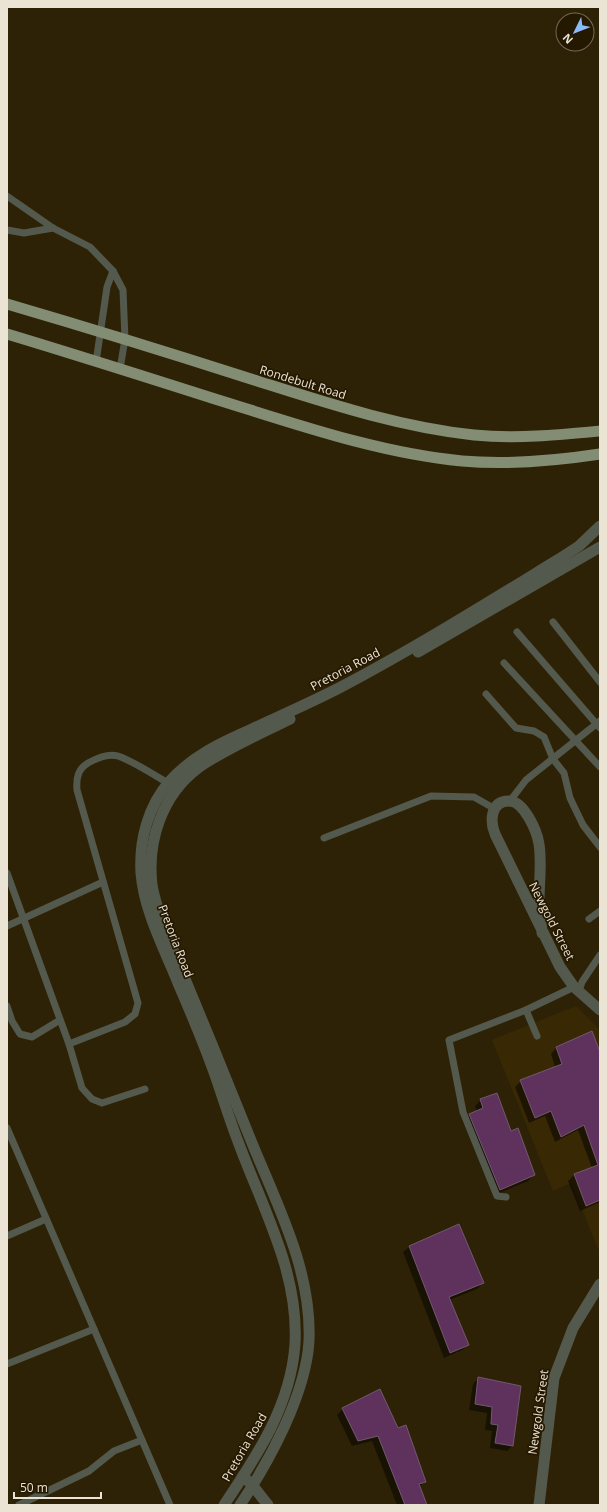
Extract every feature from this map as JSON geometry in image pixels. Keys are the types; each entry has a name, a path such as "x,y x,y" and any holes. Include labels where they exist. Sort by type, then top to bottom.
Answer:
{"main road":[{"name":"Rondebult Road","path":"7,304 125,339 330,404 422,427 475,435 514,437 537,437 600,431"},
{"path":"7,334 284,421 378,447 462,461 504,463 570,459 600,454"}],"street":[{"path":"540,576 579,546 600,526"},
{"path":"540,576 600,547"},
{"name":"Pretoria Road","path":"224,1505 260,1450 277,1415 293,1362 295,1313 287,1271 282,1254 238,1142 214,1072 146,899 141,873 141,847 147,822 162,801 199,768 254,738 349,690 540,576"},
{"name":"Pretoria Road","path":"240,1505 253,1486 293,1407 309,1343 308,1308 304,1279 300,1267 162,923 152,886 152,846 156,827 168,783 186,764 206,752 336,690 428,642"},
{"path":"496,808 503,802 510,801 519,805 535,829 539,845 539,904 542,933"},
{"name":"Newgold Street","path":"496,808 491,816 491,824 542,933 560,967 576,989 600,1010"},
{"path":"287,1271 300,1267"},
{"name":"Newgold Street","path":"539,1505 554,1378 573,1328 600,1284"},
{"path":"243,1476 268,1505"}],"lane":[{"path":"7,196 53,228 90,247 114,271 123,290 125,339 120,369"},
{"path":"7,230 24,233 53,228"},
{"path":"96,362 107,287 114,271"},
{"path":"553,622 600,682"},
{"path":"510,801 526,780 575,741 599,725 518,632"},
{"path":"504,663 600,767"},
{"path":"486,694 516,728 534,732 544,737 553,759 564,773 570,798 583,825 600,847"},
{"path":"69,1044 125,1022 136,1014 138,1003 77,790 76,781 78,773 96,758 117,756 168,783"},
{"path":"324,838 431,796 474,797 496,808"},
{"path":"7,873 69,1044 82,1088 92,1099 102,1103 145,1089"},
{"path":"7,926 23,920 103,882"},
{"path":"589,919 600,911"},
{"path":"506,1197 497,1196 463,1112 449,1040 576,989 600,955"},
{"path":"7,1006 12,1021 20,1034 32,1037 60,1020"},
{"path":"526,1010 537,1036"},
{"path":"7,1128 170,1505"},
{"path":"7,1236 46,1219"},
{"path":"7,1364 94,1329"},
{"path":"19,1505 89,1471 114,1450 142,1440"}],"shaded area":[{"path":"576,1006 600,1030 600,1253 571,1183 553,1191 492,1040"}],"building":[{"path":"592,1031 600,1052 600,1200 586,1206 574,1174 598,1165 584,1125 561,1137 551,1111 535,1118 520,1080 562,1064 556,1047"},
{"path":"497,1093 511,1131 518,1128 535,1175 500,1190 469,1114 483,1108 480,1099"},
{"path":"459,1224 484,1283 449,1297 469,1345 450,1353 409,1246"},
{"path":"478,1377 521,1386 513,1446 495,1443 498,1425 491,1424 492,1407 475,1404"},
{"path":"380,1389 398,1428 406,1425 426,1482 419,1484 427,1505 405,1505 378,1436 358,1441 342,1408"}]}
